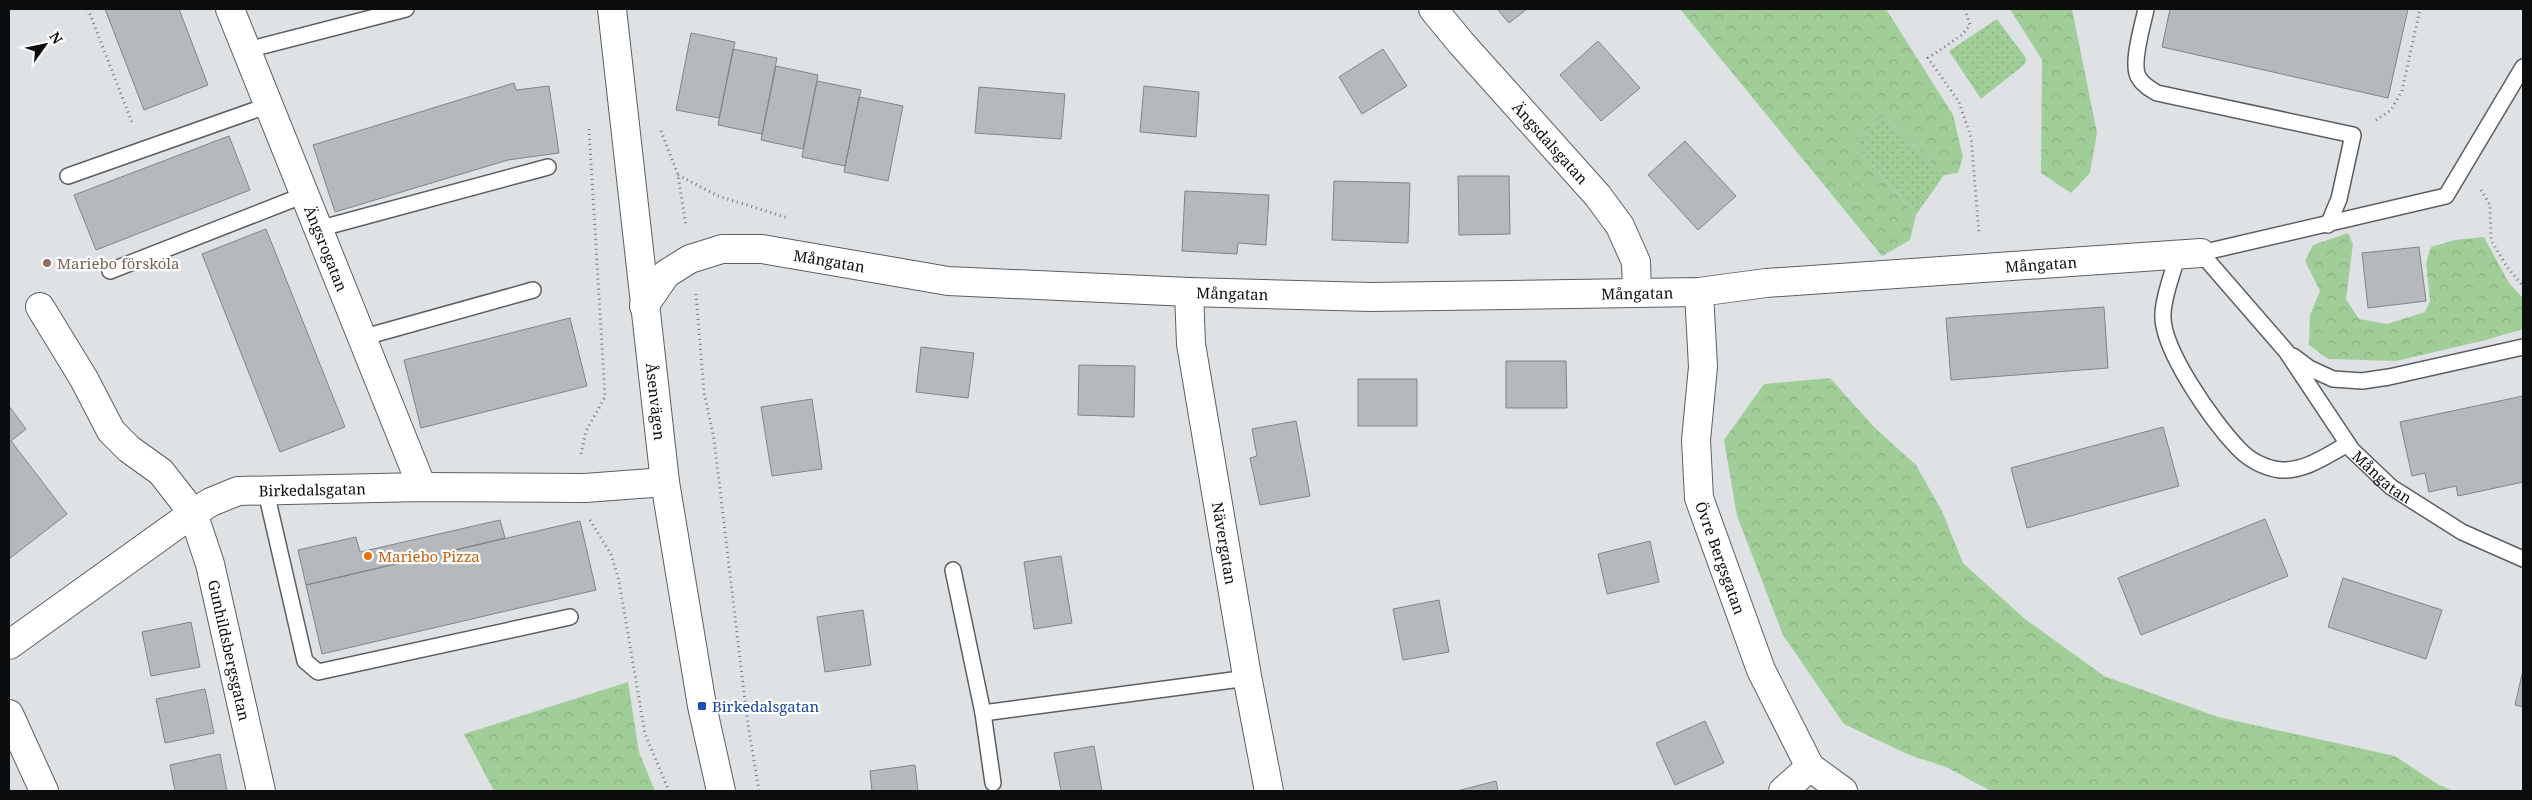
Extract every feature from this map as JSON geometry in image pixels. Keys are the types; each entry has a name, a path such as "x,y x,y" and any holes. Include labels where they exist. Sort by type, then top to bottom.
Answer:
{"street":[{"name":"Ängsrogatan","path":"230,9 422,486"},
{"name":"Åsenvägen","path":"612,9 665,482 702,706 721,791"},
{"name":"Ängsdalsgatan","path":"1433,9 1598,196 1620,226 1636,262 1637,292"},
{"name":"Mångatan","path":"644,306 666,274 690,259 722,248 762,249 817,260 948,281 1189,292 1371,297 1699,292 1766,283 2190,254"},
{"name":"Nävergatan","path":"1189,292 1192,344 1248,678 1269,791"},
{"name":"Övre Bergsgatan","path":"1699,292 1703,368 1696,440 1699,498 1760,670 1810,768 1844,791"},
{"name":"Gunhildsbergsgatan","path":"40,307 84,379 111,431 129,449 161,472 193,513 210,564 261,791"},
{"name":"Birkedalsgatan","path":"9,645 193,513 211,502 238,491 266,492 422,486 585,488 665,482"},
{"path":"9,714 44,791"},
{"path":"1783,791 1810,768"}],"lane":[{"path":"247,50 406,9"},
{"path":"2146,9 2135,62 2137,76 2144,85 2157,93 2353,135 2339,199 2328,225"},
{"path":"2348,444 2306,466 2282,470 2262,466 2238,449 2181,368 2167,339 2163,314 2190,254 2328,225 2446,196 2523,67"},
{"path":"68,176 269,105"},
{"path":"318,229 548,167"},
{"path":"110,271 304,195"},
{"name":"Mångatan","path":"2190,254 2286,351 2348,444 2391,487 2462,532 2523,559"},
{"path":"361,338 533,290"},
{"path":"2286,351 2309,368 2334,379 2362,381 2389,377 2523,347"},
{"path":"266,492 304,661 318,672 570,617"},
{"path":"953,570 983,713 992,783"},
{"path":"983,713 1248,678"}],"path":[{"path":"88,9 142,149"},
{"path":"1965,9 1970,26 1962,35 1928,58 1959,102 1971,137 1982,268"},
{"path":"2353,135 2391,110 2402,91 2420,9"},
{"path":"660,122 661,132 678,175 690,259 694,270 704,392 714,440 747,718 758,791"},
{"path":"589,128 605,397 586,431 581,452 587,515 611,554 619,581 645,734 669,791"},
{"path":"678,175 718,196 793,219"},
{"path":"2455,180 2475,179 2490,205 2491,240 2507,267 2523,286"}],"green space":[{"path":"1680,9 1886,9 1953,115 1963,157 1958,173 1944,175 1885,116 1852,141 1916,215 1910,240 1882,256"},
{"path":"2010,9 2072,9 2097,133 2090,173 2071,193 2041,173 2042,60"},
{"path":"1997,19 2026,58 2025,64 1981,99 1949,51"},
{"path":"1885,116 1944,175 1916,215 1852,141"},
{"path":"2348,233 2353,244 2346,299 2359,319 2387,324 2425,312 2430,301 2426,263 2431,247 2455,240 2484,237 2509,283 2523,298 2523,329 2486,340 2396,361 2328,359 2309,345 2310,315 2320,291 2305,261 2313,245"},
{"path":"1830,378 1875,428 1916,465 1942,511 1963,563 2025,619 2104,676 2218,717 2395,756 2439,785 2454,791 1991,791 1946,767 1907,754 1844,724 1783,635 1737,516 1724,440 1764,384"},
{"path":"628,682 639,752 655,791 494,791 464,734"}],"building":[{"path":"105,9 179,9 208,85 144,110"},
{"path":"1497,9 1527,9 1509,23"},
{"path":"2170,9 2408,9 2388,98 2162,47"},
{"path":"691,33 735,42 719,118 676,110"},
{"path":"1598,41 1640,88 1601,121 1560,75"},
{"path":"733,49 777,58 762,134 718,125"},
{"path":"1383,49 1407,86 1362,114 1339,77"},
{"path":"776,66 818,75 803,149 761,140"},
{"path":"817,81 861,90 845,166 802,157"},
{"path":"514,83 516,90 549,86 559,153 508,160 335,212 313,145"},
{"path":"1144,86 1199,92 1196,137 1140,132"},
{"path":"979,87 1065,94 1061,139 975,133"},
{"path":"859,97 903,106 888,181 844,172"},
{"path":"229,136 250,190 96,250 74,195"},
{"path":"1685,141 1736,196 1698,230 1648,175"},
{"path":"1458,176 1509,176 1510,234 1459,235"},
{"path":"1334,181 1410,183 1408,243 1332,240"},
{"path":"1185,191 1269,195 1266,245 1238,243 1237,254 1182,251"},
{"path":"266,229 345,427 280,452 202,254"},
{"path":"2419,247 2426,301 2368,308 2362,253"},
{"path":"2104,307 2108,368 1951,380 1946,318"},
{"path":"570,318 587,386 421,428 404,360"},
{"path":"921,347 974,353 968,398 916,392"},
{"path":"1506,361 1566,361 1567,408 1506,408"},
{"path":"1079,365 1135,366 1134,417 1078,415"},
{"path":"1358,379 1417,379 1417,426 1358,426"},
{"path":"2523,396 2523,482 2458,496 2456,486 2429,492 2425,473 2412,476 2400,422"},
{"path":"812,399 822,469 772,476 761,407"},
{"path":"9,406 26,429 11,441 67,514 9,559"},
{"path":"1296,421 1310,496 1260,505 1250,458 1257,456 1252,429"},
{"path":"2163,427 2179,486 2027,528 2011,468"},
{"path":"2265,519 2288,576 2141,635 2118,578"},
{"path":"500,520 505,538 306,585 298,550 356,537 360,552"},
{"path":"580,521 596,590 322,654 306,585"},
{"path":"1650,541 1659,582 1607,594 1598,554"},
{"path":"1061,556 1072,623 1034,629 1024,562"},
{"path":"2343,578 2442,610 2426,659 2328,627"},
{"path":"1439,600 1449,652 1403,660 1393,609"},
{"path":"863,610 871,665 825,672 817,617"},
{"path":"191,622 200,667 151,676 142,632"},
{"path":"2523,670 2523,707 2515,705"},
{"path":"205,689 214,733 165,743 156,699"},
{"path":"1705,721 1724,763 1675,785 1656,743"},
{"path":"1094,746 1102,791 1061,791 1054,753"},
{"path":"220,754 227,791 175,791 170,765"},
{"path":"915,765 918,791 872,791 870,771"},
{"path":"1496,781 1498,791 1457,791"}],"place":[{"name":"Mariebo förskola","path":"47,263"},
{"name":"Mariebo Pizza","path":"368,556"},
{"name":"Birkedalsgatan","path":"702,706"}]}
